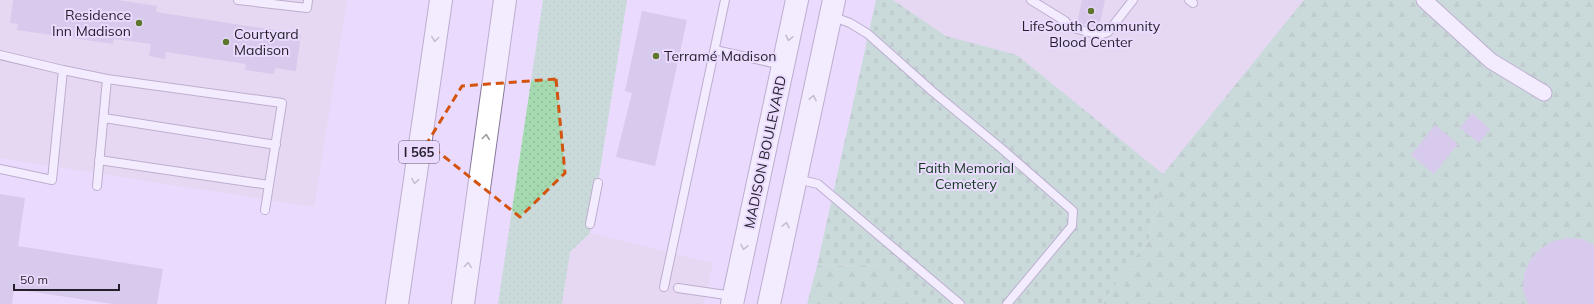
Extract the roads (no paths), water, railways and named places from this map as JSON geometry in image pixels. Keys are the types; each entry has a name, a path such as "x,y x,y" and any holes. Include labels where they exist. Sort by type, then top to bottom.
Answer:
{"main road":[{"name":"I 565","path":"397,304 441,0"},
{"path":"463,304 506,0"},
{"name":"MADISON BOULEVARD","path":"733,300 797,0"},
{"path":"769,304 832,8"}],"street":[{"path":"1424,0 1491,61 1544,93"}],"lane":[{"path":"238,0 307,8 308,0"},
{"path":"664,287 725,0"},
{"path":"1032,0 1065,21 1070,27 1099,35 1108,32 1133,0"},
{"path":"832,8 850,23 868,34 932,91 1073,211 1072,226 1006,304"},
{"path":"715,50 783,66"},
{"path":"0,55 107,79 282,103 265,210"},
{"path":"0,170 52,180 63,70"},
{"path":"97,186 107,79"},
{"path":"104,118 276,145"},
{"path":"100,160 269,185"},
{"path":"796,179 818,184 960,304"},
{"path":"590,224 598,183"},
{"path":"678,288 733,300"}],"place":[{"name":"LifeSouth Community Blood Center","path":"1091,11"},
{"name":"Residence Inn Madison","path":"139,23"},
{"name":"Courtyard Madison","path":"226,42"},
{"name":"Terramé Madison","path":"656,56"}],"park label":[{"name":"Faith Memorial Cemetery","path":"966,176"}]}
